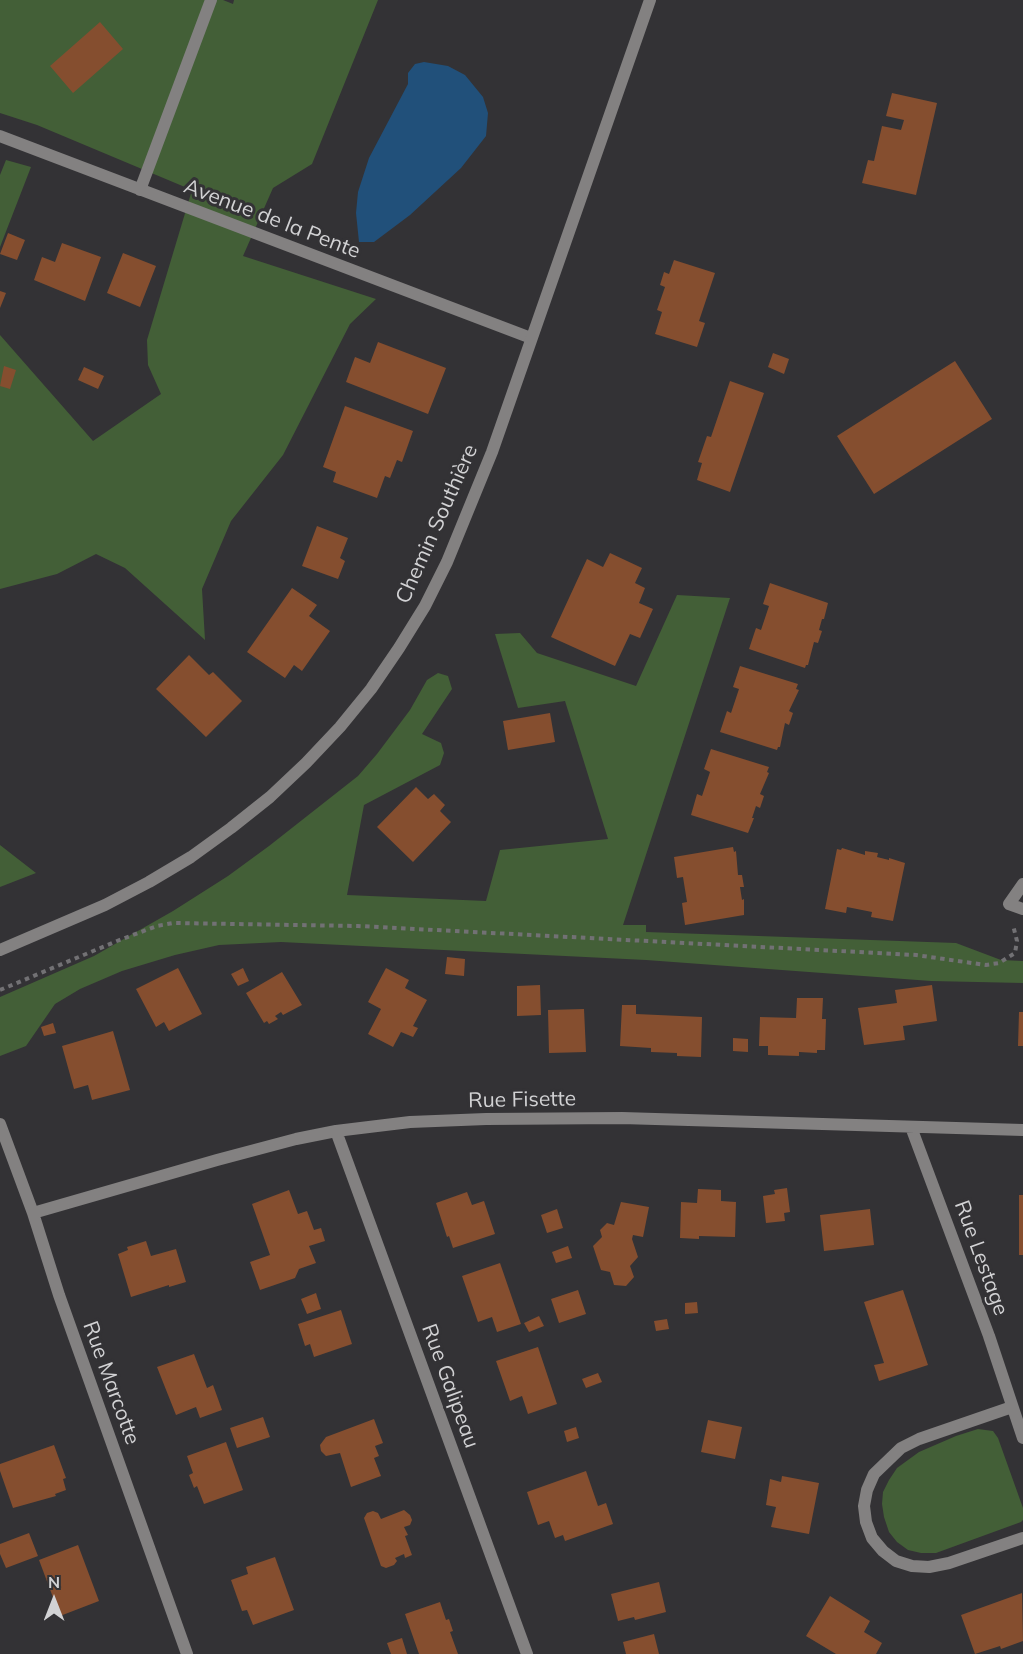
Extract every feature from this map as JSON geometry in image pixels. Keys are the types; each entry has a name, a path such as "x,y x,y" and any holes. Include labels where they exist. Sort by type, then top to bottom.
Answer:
{"street":[{"path":"140,189 211,0"},
{"name":"Chemin Southière","path":"0,951 105,905 191,857 270,797 340,727 371,689 399,648 447,562 492,452 650,0"},
{"name":"Avenue de la Pente","path":"0,136 531,338"},
{"path":"1023,884 1009,904 1023,909"},
{"name":"Rue Fisette","path":"33,1213 256,1148 336,1131 411,1122 554,1118 691,1119 1023,1130"},
{"name":"Rue Marcotte","path":"0,1124 187,1654"},
{"name":"Rue Lestage","path":"910,1127 989,1336 1023,1438"},
{"name":"Rue Galipeau","path":"336,1131 527,1654"},
{"path":"1012,1407 901,1448 874,1474 867,1490 864,1506 866,1522 872,1538 896,1561 912,1566 929,1567 950,1563 1023,1538"}],"path":[{"path":"0,990 117,941 157,926 173,923 358,926 916,955 986,965 999,963 1015,953 1017,941 1009,904"}],"green space":[{"path":"0,0 223,0 233,4 234,0 378,0 312,164 273,188 243,256 376,299 350,324 283,455 231,521 202,589 205,640 125,568 96,554 57,574 0,589 0,335 93,441 161,394 148,365 147,340 192,190 37,125 0,113"},
{"path":"6,160 31,167 0,247 0,175"},
{"path":"677,595 730,598 623,925 646,925 646,932 956,943 1001,960 1023,961 1023,983 931,981 646,960 281,942 219,945 122,971 80,989 55,1004 26,1046 0,1056 0,997 94,956 173,911 228,876 269,846 358,776 410,710 427,680 438,673 448,676 452,689 422,734 441,743 444,753 440,765 364,805 347,895 486,901 500,850 608,839 565,701 518,708 495,634 520,633 537,653 636,686"},
{"path":"0,845 36,873 0,887"},
{"path":"978,1429 993,1431 998,1438 1023,1508 1023,1520 936,1553 908,1550 889,1532 884,1517 883,1492 889,1480 897,1468 919,1452"}],"water":[{"path":"424,62 448,66 465,75 483,97 488,113 486,136 461,168 410,215 374,242 359,242 356,213 358,192 369,158 408,84 408,73 415,64"}],"building":[{"path":"100,22 123,49 73,93 50,66"},
{"path":"892,93 937,103 916,195 862,183 868,160 874,161 882,126 901,130 904,120 886,116"},
{"path":"8,233 25,240 17,260 0,254"},
{"path":"62,243 101,257 85,301 34,280 42,257 55,262"},
{"path":"123,253 156,266 140,307 107,293"},
{"path":"674,260 715,273 699,321 705,323 697,347 655,334 662,312 657,310 665,287 660,285 664,272 669,274"},
{"path":"0,291 6,293 0,308"},
{"path":"378,342 446,368 428,414 346,382 355,357 370,363"},
{"path":"773,353 789,359 784,374 768,367"},
{"path":"955,361 992,419 874,494 837,436"},
{"path":"4,366 16,370 10,389 0,386"},
{"path":"84,367 104,376 98,389 78,380"},
{"path":"730,381 764,393 730,492 697,480 702,463 698,462 707,436 711,437"},
{"path":"345,406 413,431 402,462 397,460 390,478 385,476 377,498 333,482 336,472 323,467"},
{"path":"317,526 348,538 340,558 345,561 338,579 302,566"},
{"path":"610,553 642,568 635,583 645,588 639,603 653,609 640,638 630,634 615,666 551,637 587,559 603,567"},
{"path":"770,583 828,603 819,630 822,631 818,643 814,642 808,665 805,668 749,649 756,628 761,630 769,606 763,604"},
{"path":"292,588 317,605 309,616 330,631 302,671 294,665 285,678 247,652"},
{"path":"189,655 209,675 213,672 242,701 206,737 156,689"},
{"path":"740,666 798,684 796,689 799,690 789,711 793,713 789,725 785,723 780,747 777,750 720,732 727,711 731,713 739,689 733,687"},
{"path":"550,713 555,742 508,750 503,721"},
{"path":"711,749 769,767 767,772 769,773 760,794 764,796 760,808 756,806 748,833 691,815 697,794 702,796 710,772 704,769"},
{"path":"416,787 428,799 434,794 445,805 440,811 451,822 413,862 377,827"},
{"path":"733,847 734,852 736,851 738,875 742,875 744,887 740,887 742,900 744,899 744,915 685,925 682,903 687,902 683,877 677,878 674,857"},
{"path":"842,848 865,855 865,851 878,853 877,857 905,863 893,921 871,917 872,912 847,907 846,913 825,909 837,849"},
{"path":"447,957 465,959 464,976 445,974"},
{"path":"178,968 202,1014 169,1031 164,1022 156,1027 136,989"},
{"path":"243,968 249,981 238,986 231,974"},
{"path":"386,968 409,980 405,988 427,1000 413,1026 418,1028 413,1037 401,1032 393,1047 368,1034 381,1009 368,1002"},
{"path":"282,972 302,1005 283,1015 281,1012 275,1016 278,1019 269,1024 267,1021 264,1023 246,993"},
{"path":"540,985 541,1015 517,1016 517,986"},
{"path":"932,985 937,1021 903,1026 905,1040 864,1045 858,1008 897,1003 895,990"},
{"path":"797,998 823,998 822,1019 826,1019 825,1050 817,1050 817,1053 799,1052 799,1056 768,1055 768,1046 759,1046 760,1017 796,1018"},
{"path":"622,1005 636,1005 636,1014 702,1017 701,1057 677,1056 677,1053 651,1052 651,1048 620,1046"},
{"path":"584,1009 586,1052 549,1053 548,1010"},
{"path":"1019,1012 1023,1012 1023,1046 1018,1046"},
{"path":"53,1023 56,1033 44,1036 41,1027"},
{"path":"113,1031 130,1090 92,1100 88,1085 74,1089 62,1046"},
{"path":"733,1038 748,1039 748,1052 733,1051"},
{"path":"787,1188 790,1212 784,1213 785,1221 766,1223 763,1196 775,1194 774,1190"},
{"path":"698,1189 721,1190 721,1201 736,1202 735,1237 680,1238 681,1202 697,1203"},
{"path":"289,1190 298,1214 307,1211 314,1230 321,1228 325,1241 309,1246 316,1263 299,1269 295,1278 260,1290 250,1262 270,1255 252,1204"},
{"path":"467,1192 472,1205 484,1201 495,1234 453,1248 436,1203"},
{"path":"1019,1195 1023,1195 1023,1255 1019,1255"},
{"path":"621,1202 649,1207 643,1237 633,1235 632,1239 638,1257 630,1266 634,1277 626,1286 614,1285 610,1272 601,1270 593,1246 602,1237 600,1230 607,1223 614,1225"},
{"path":"557,1209 563,1228 547,1233 541,1215"},
{"path":"870,1209 874,1245 824,1251 820,1215"},
{"path":"146,1241 151,1256 176,1249 186,1282 131,1297 118,1254 128,1250 127,1247"},
{"path":"568,1246 572,1258 556,1263 552,1252"},
{"path":"500,1263 521,1324 497,1332 492,1317 478,1322 462,1276"},
{"path":"578,1290 586,1314 559,1323 551,1299"},
{"path":"903,1290 928,1365 879,1381 874,1365 884,1363 864,1302"},
{"path":"316,1293 321,1309 307,1314 301,1299"},
{"path":"697,1302 698,1313 685,1314 685,1303"},
{"path":"341,1310 352,1344 314,1357 310,1344 305,1346 298,1324"},
{"path":"539,1316 544,1326 529,1332 524,1323"},
{"path":"667,1319 669,1329 656,1331 654,1321"},
{"path":"538,1347 557,1404 528,1414 522,1396 510,1401 496,1361"},
{"path":"194,1354 207,1388 213,1385 222,1410 200,1418 196,1407 176,1415 157,1367"},
{"path":"598,1373 602,1382 586,1388 582,1379"},
{"path":"263,1417 270,1437 237,1448 230,1428"},
{"path":"374,1419 383,1443 375,1446 379,1456 374,1458 381,1476 351,1487 340,1453 326,1456 321,1451 320,1445 326,1437"},
{"path":"708,1420 742,1427 735,1459 701,1452"},
{"path":"576,1427 579,1438 567,1442 564,1431"},
{"path":"226,1442 243,1490 204,1504 197,1486 194,1488 189,1475 193,1473 187,1456"},
{"path":"54,1445 66,1478 63,1479 66,1490 55,1494 56,1496 13,1508 0,1471 0,1464"},
{"path":"586,1471 598,1506 606,1503 613,1524 565,1541 563,1535 555,1538 549,1521 538,1525 527,1492"},
{"path":"782,1476 819,1483 809,1534 771,1527 776,1507 766,1505 770,1479 781,1482"},
{"path":"404,1510 412,1520 410,1525 404,1527 412,1555 405,1558 404,1554 395,1558 397,1561 394,1565 386,1568 381,1566 364,1518 367,1513 373,1511 378,1513 381,1519"},
{"path":"29,1533 38,1556 6,1568 0,1554 0,1544"},
{"path":"78,1545 99,1601 60,1616 39,1560"},
{"path":"275,1557 294,1610 253,1625 247,1610 242,1611 231,1580 248,1574 246,1567"},
{"path":"659,1582 666,1612 635,1620 634,1617 618,1621 611,1594"},
{"path":"1022,1593 1023,1641 1001,1649 1000,1646 975,1654 961,1615"},
{"path":"830,1596 870,1621 864,1632 882,1643 876,1654 836,1654 806,1636"},
{"path":"440,1602 446,1620 449,1619 453,1631 450,1632 458,1654 419,1654 405,1614"},
{"path":"654,1634 659,1654 626,1654 623,1642"},
{"path":"402,1638 407,1654 391,1654 387,1643"}]}
